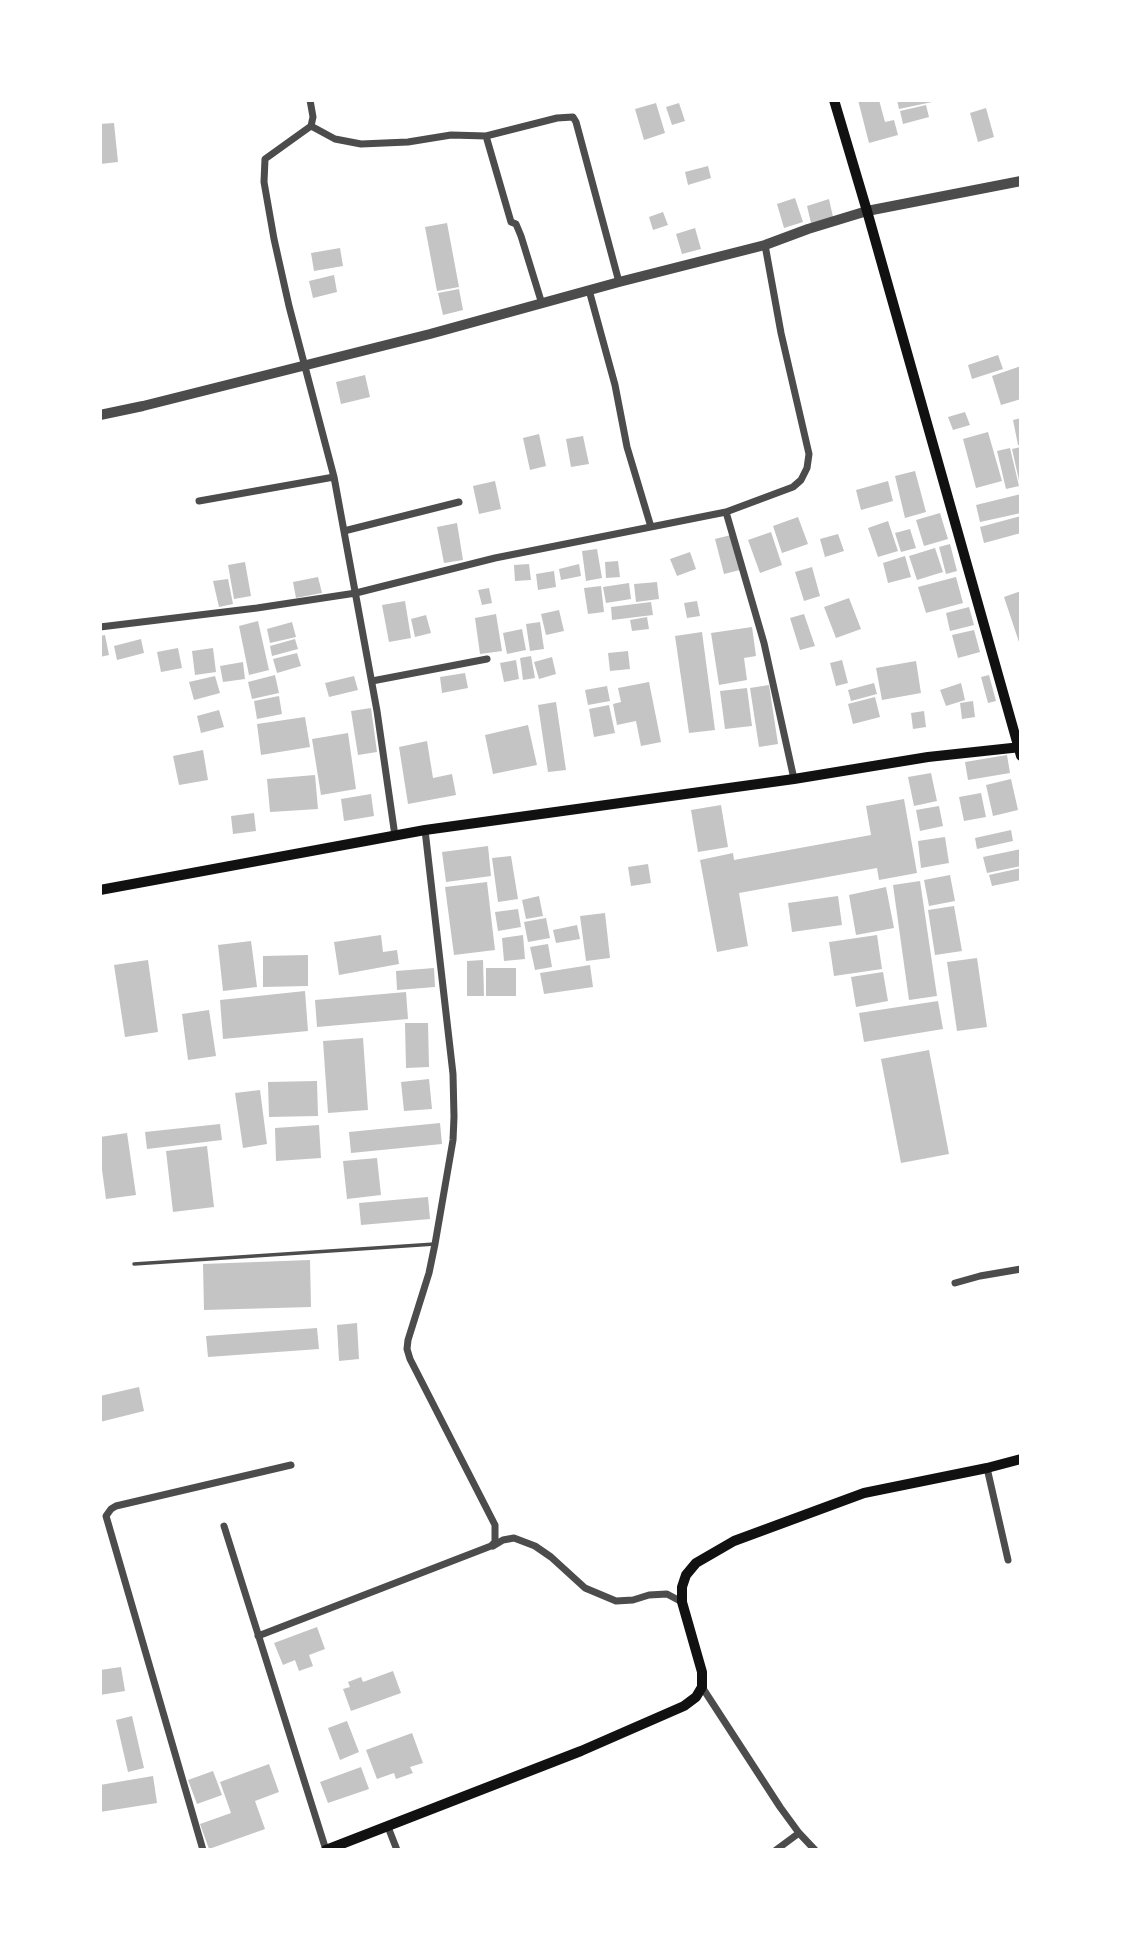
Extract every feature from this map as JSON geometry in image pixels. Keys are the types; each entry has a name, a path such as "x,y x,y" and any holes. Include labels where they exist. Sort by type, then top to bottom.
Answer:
{"main road":[{"path":"100,890 425,830 794,779 929,757 1020,750 834,100"},
{"path":"326,1850 581,1751 684,1706 696,1697 702,1687 700,1663 682,1602 682,1587 686,1575 696,1563 734,1541 864,1493 1021,1459"}],"street":[{"path":"310,100 313,117 311,126 265,159 263,170 274,239 334,477 372,681 395,836"},
{"path":"311,126 335,139 361,144 408,142 451,135 486,136 557,118 573,117 619,282"},
{"path":"486,136 510,222 518,228 542,304"},
{"path":"100,415 305,365 765,245 867,211 1021,181"},
{"path":"100,626 257,608 356,593 495,558 726,512 793,487 801,480 807,468 809,454 781,333 765,245"},
{"path":"589,290 615,385 627,447 651,527"},
{"path":"199,501 334,477"},
{"path":"344,531 459,502"},
{"path":"726,512 764,643 794,779"},
{"path":"372,681 486,659"},
{"path":"425,830 453,1074 453,1140 429,1273 407,1349 495,1525 495,1542 491,1546"},
{"path":"955,1283 1021,1269"},
{"path":"203,1850 106,1516 110,1509 116,1506 291,1465"},
{"path":"988,1468 1008,1560"},
{"path":"224,1526 326,1850"},
{"path":"258,1636 514,1538 535,1546 551,1557 585,1588 617,1601 667,1594 682,1602"},
{"path":"702,1687 780,1807 799,1833 816,1850"},
{"path":"388,1827 397,1850"},
{"path":"776,1850 799,1833"}],"lane":[{"path":"134,1264 435,1244"}],"building":[{"path":"858,100 879,100 885,122 894,120 898,135 869,143"},
{"path":"897,100 936,100 937,101 899,109"},
{"path":"656,103 665,133 644,140 635,109"},
{"path":"679,103 685,121 672,125 666,107"},
{"path":"926,105 929,117 903,124 900,111"},
{"path":"986,108 994,137 978,142 970,113"},
{"path":"114,123 118,162 100,164 100,124"},
{"path":"708,166 711,178 688,185 685,172"},
{"path":"795,198 803,222 784,228 777,204"},
{"path":"829,199 833,217 811,223 807,206"},
{"path":"663,212 668,225 653,230 649,217"},
{"path":"447,223 459,287 437,291 425,227"},
{"path":"695,228 701,249 682,254 676,234"},
{"path":"340,248 343,266 314,271 311,253"},
{"path":"334,275 337,292 313,298 309,281"},
{"path":"459,289 463,310 443,315 438,293"},
{"path":"998,355 1003,369 972,379 968,365"},
{"path":"1021,366 1021,399 1001,405 992,376"},
{"path":"365,375 370,397 341,404 336,382"},
{"path":"965,412 970,425 953,430 948,417"},
{"path":"1021,418 1021,445 1018,445 1013,420"},
{"path":"988,432 1002,481 976,488 963,439"},
{"path":"539,434 546,466 530,470 523,438"},
{"path":"583,436 589,464 571,467 566,439"},
{"path":"1021,447 1021,485 1020,485 1012,449"},
{"path":"1010,448 1019,486 1006,489 997,451"},
{"path":"915,471 926,512 905,518 895,476"},
{"path":"495,481 501,509 479,514 473,486"},
{"path":"888,481 893,501 861,510 856,490"},
{"path":"1021,494 1021,513 980,522 976,505"},
{"path":"940,513 948,539 924,546 916,520"},
{"path":"1021,516 1021,533 984,543 980,527"},
{"path":"798,517 808,544 782,553 773,526"},
{"path":"888,521 898,551 878,557 868,528"},
{"path":"457,523 463,560 444,563 437,527"},
{"path":"910,529 916,548 901,552 895,533"},
{"path":"771,532 782,565 760,573 748,540"},
{"path":"838,534 844,551 825,557 820,539"},
{"path":"731,535 740,570 724,574 715,539"},
{"path":"950,544 957,571 946,574 939,547"},
{"path":"935,548 943,572 917,580 909,556"},
{"path":"597,549 602,578 586,581 582,551"},
{"path":"690,552 696,569 677,576 670,559"},
{"path":"905,556 911,577 888,583 883,563"},
{"path":"618,561 620,577 606,578 605,562"},
{"path":"245,562 251,596 234,599 228,565"},
{"path":"529,564 531,580 515,581 514,565"},
{"path":"579,564 581,576 561,580 559,569"},
{"path":"812,567 820,596 804,601 795,572"},
{"path":"554,571 556,587 538,590 536,574"},
{"path":"318,577 322,593 296,598 293,582"},
{"path":"956,577 963,603 926,613 918,587"},
{"path":"228,579 233,604 219,607 213,581"},
{"path":"657,582 659,599 636,602 634,584"},
{"path":"629,583 631,599 606,603 603,587"},
{"path":"601,586 604,612 588,614 584,588"},
{"path":"489,588 492,603 482,605 478,590"},
{"path":"1021,591 1021,648 1004,597"},
{"path":"849,598 861,629 836,638 824,607"},
{"path":"405,601 411,638 389,642 382,605"},
{"path":"697,601 700,616 687,618 684,603"},
{"path":"651,602 653,615 612,620 611,607"},
{"path":"969,607 974,625 950,631 946,613"},
{"path":"559,610 564,631 546,635 541,614"},
{"path":"496,614 502,651 480,654 475,618"},
{"path":"804,614 815,646 800,650 790,618"},
{"path":"426,615 431,633 415,637 411,619"},
{"path":"647,617 649,629 632,631 630,620"},
{"path":"258,621 269,670 249,675 239,626"},
{"path":"292,622 296,637 270,643 267,629"},
{"path":"540,622 544,649 530,651 526,624"},
{"path":"752,627 756,656 744,658 747,680 719,685 711,633"},
{"path":"522,629 526,650 507,654 503,633"},
{"path":"974,630 980,652 958,658 952,635"},
{"path":"702,632 715,730 689,733 675,636"},
{"path":"105,635 109,655 100,657 100,636"},
{"path":"141,639 144,653 117,660 114,646"},
{"path":"295,639 298,649 272,656 270,646"},
{"path":"178,648 182,668 161,672 157,652"},
{"path":"213,648 216,672 195,675 192,651"},
{"path":"628,651 630,669 610,671 608,653"},
{"path":"297,653 301,666 277,673 273,659"},
{"path":"531,656 535,678 523,680 520,658"},
{"path":"552,657 556,674 539,679 534,662"},
{"path":"516,660 519,679 504,682 500,663"},
{"path":"842,660 848,683 836,686 830,663"},
{"path":"916,661 921,693 882,700 876,668"},
{"path":"243,662 245,679 223,682 220,666"},
{"path":"465,673 468,688 442,693 440,677"},
{"path":"275,675 279,693 252,699 248,682"},
{"path":"989,675 996,701 988,703 981,677"},
{"path":"215,676 220,693 194,700 189,682"},
{"path":"354,676 358,690 329,697 325,683"},
{"path":"649,682 661,742 641,746 636,721 617,725 613,704 621,702 618,688"},
{"path":"874,683 877,694 851,701 848,690"},
{"path":"961,683 965,700 946,706 940,690"},
{"path":"769,685 778,744 759,747 750,688"},
{"path":"607,686 610,701 588,705 585,690"},
{"path":"747,688 752,726 725,729 720,691"},
{"path":"279,696 282,714 257,719 254,701"},
{"path":"875,697 880,717 853,724 848,704"},
{"path":"973,701 975,717 962,719 960,703"},
{"path":"556,702 566,770 548,772 538,705"},
{"path":"609,705 615,733 594,737 589,709"},
{"path":"371,708 377,752 358,755 351,711"},
{"path":"219,710 224,727 201,733 197,716"},
{"path":"924,711 926,727 913,729 911,713"},
{"path":"305,717 310,747 261,755 257,724"},
{"path":"528,725 537,765 493,774 485,735"},
{"path":"348,733 356,789 321,795 312,739"},
{"path":"427,741 433,778 452,774 456,795 408,804 399,747"},
{"path":"203,750 208,780 179,785 173,756"},
{"path":"1007,755 1010,773 968,780 965,762"},
{"path":"931,773 937,801 914,806 908,777"},
{"path":"315,775 318,809 270,812 267,779"},
{"path":"1011,779 1018,810 993,816 986,785"},
{"path":"981,793 986,817 964,821 959,797"},
{"path":"371,794 374,816 344,821 341,799"},
{"path":"904,799 917,873 879,880 877,868 739,893 748,946 717,952 700,860 733,853 734,860 871,835 866,806"},
{"path":"721,805 728,847 698,852 691,810"},
{"path":"939,806 943,826 920,831 916,810"},
{"path":"254,813 256,831 233,834 231,816"},
{"path":"1011,830 1013,841 977,849 975,838"},
{"path":"945,837 949,863 921,868 918,841"},
{"path":"488,846 491,876 446,882 442,852"},
{"path":"1021,849 1021,866 987,873 983,857"},
{"path":"511,856 518,899 498,902 492,858"},
{"path":"648,864 651,883 631,886 628,867"},
{"path":"1021,868 1021,880 992,886 989,875"},
{"path":"950,875 955,901 929,906 924,880"},
{"path":"920,881 937,996 909,1000 893,885"},
{"path":"487,882 495,950 454,955 445,887"},
{"path":"886,887 894,928 856,935 849,895"},
{"path":"539,896 543,916 526,919 522,900"},
{"path":"838,896 842,925 792,932 788,903"},
{"path":"954,906 962,951 935,955 928,910"},
{"path":"518,909 521,927 498,931 495,912"},
{"path":"605,913 610,958 586,961 580,916"},
{"path":"546,918 550,938 528,942 524,922"},
{"path":"577,925 580,939 556,943 553,930"},
{"path":"381,935 383,952 397,950 399,964 339,975 334,942"},
{"path":"523,935 525,959 504,961 502,938"},
{"path":"877,935 882,969 834,976 829,942"},
{"path":"251,941 257,987 223,991 218,945"},
{"path":"548,944 552,967 535,970 530,947"},
{"path":"308,955 308,986 263,987 263,956"},
{"path":"977,958 987,1027 957,1031 947,962"},
{"path":"148,960 158,1032 125,1037 114,965"},
{"path":"483,960 484,996 467,996 467,961"},
{"path":"590,965 593,987 544,994 540,973"},
{"path":"434,968 435,987 397,990 396,971"},
{"path":"486,968 516,968 516,996 486,996"},
{"path":"883,972 888,1001 856,1007 851,977"},
{"path":"305,991 308,1031 223,1039 220,1000"},
{"path":"406,992 408,1019 317,1027 315,1000"},
{"path":"938,1001 943,1029 864,1042 859,1013"},
{"path":"209,1010 216,1056 188,1060 182,1014"},
{"path":"405,1023 428,1023 429,1067 406,1068"},
{"path":"363,1038 368,1110 328,1113 323,1041"},
{"path":"929,1050 949,1154 901,1163 881,1059"},
{"path":"429,1079 432,1109 404,1111 401,1082"},
{"path":"317,1081 318,1116 269,1117 268,1082"},
{"path":"260,1090 267,1144 243,1148 235,1093"},
{"path":"440,1123 442,1144 351,1153 349,1132"},
{"path":"220,1124 222,1140 147,1149 145,1132"},
{"path":"319,1125 321,1158 276,1161 275,1128"},
{"path":"127,1133 136,1195 106,1199 100,1137"},
{"path":"207,1146 214,1207 173,1212 166,1151"},
{"path":"377,1158 381,1195 347,1199 343,1161"},
{"path":"428,1197 430,1219 361,1225 359,1203"},
{"path":"310,1260 311,1307 204,1310 203,1264"},
{"path":"357,1323 359,1359 339,1361 337,1325"},
{"path":"317,1328 319,1349 208,1357 206,1336"},
{"path":"139,1387 144,1411 100,1422 100,1396"},
{"path":"317,1627 325,1649 309,1655 313,1666 299,1671 295,1660 283,1665 274,1643"},
{"path":"121,1667 125,1691 100,1695 100,1670"},
{"path":"393,1671 401,1693 351,1711 343,1689 350,1687 348,1682 361,1677 363,1682"},
{"path":"132,1716 144,1768 128,1772 116,1720"},
{"path":"347,1721 359,1752 340,1760 328,1728"},
{"path":"412,1733 423,1763 410,1767 413,1773 396,1779 394,1773 377,1779 366,1750"},
{"path":"269,1764 279,1792 255,1801 265,1829 209,1849 200,1824 231,1813 220,1782"},
{"path":"361,1767 369,1789 328,1803 320,1782"},
{"path":"213,1771 222,1795 197,1804 188,1780"},
{"path":"153,1776 157,1803 100,1812 100,1785"}]}
